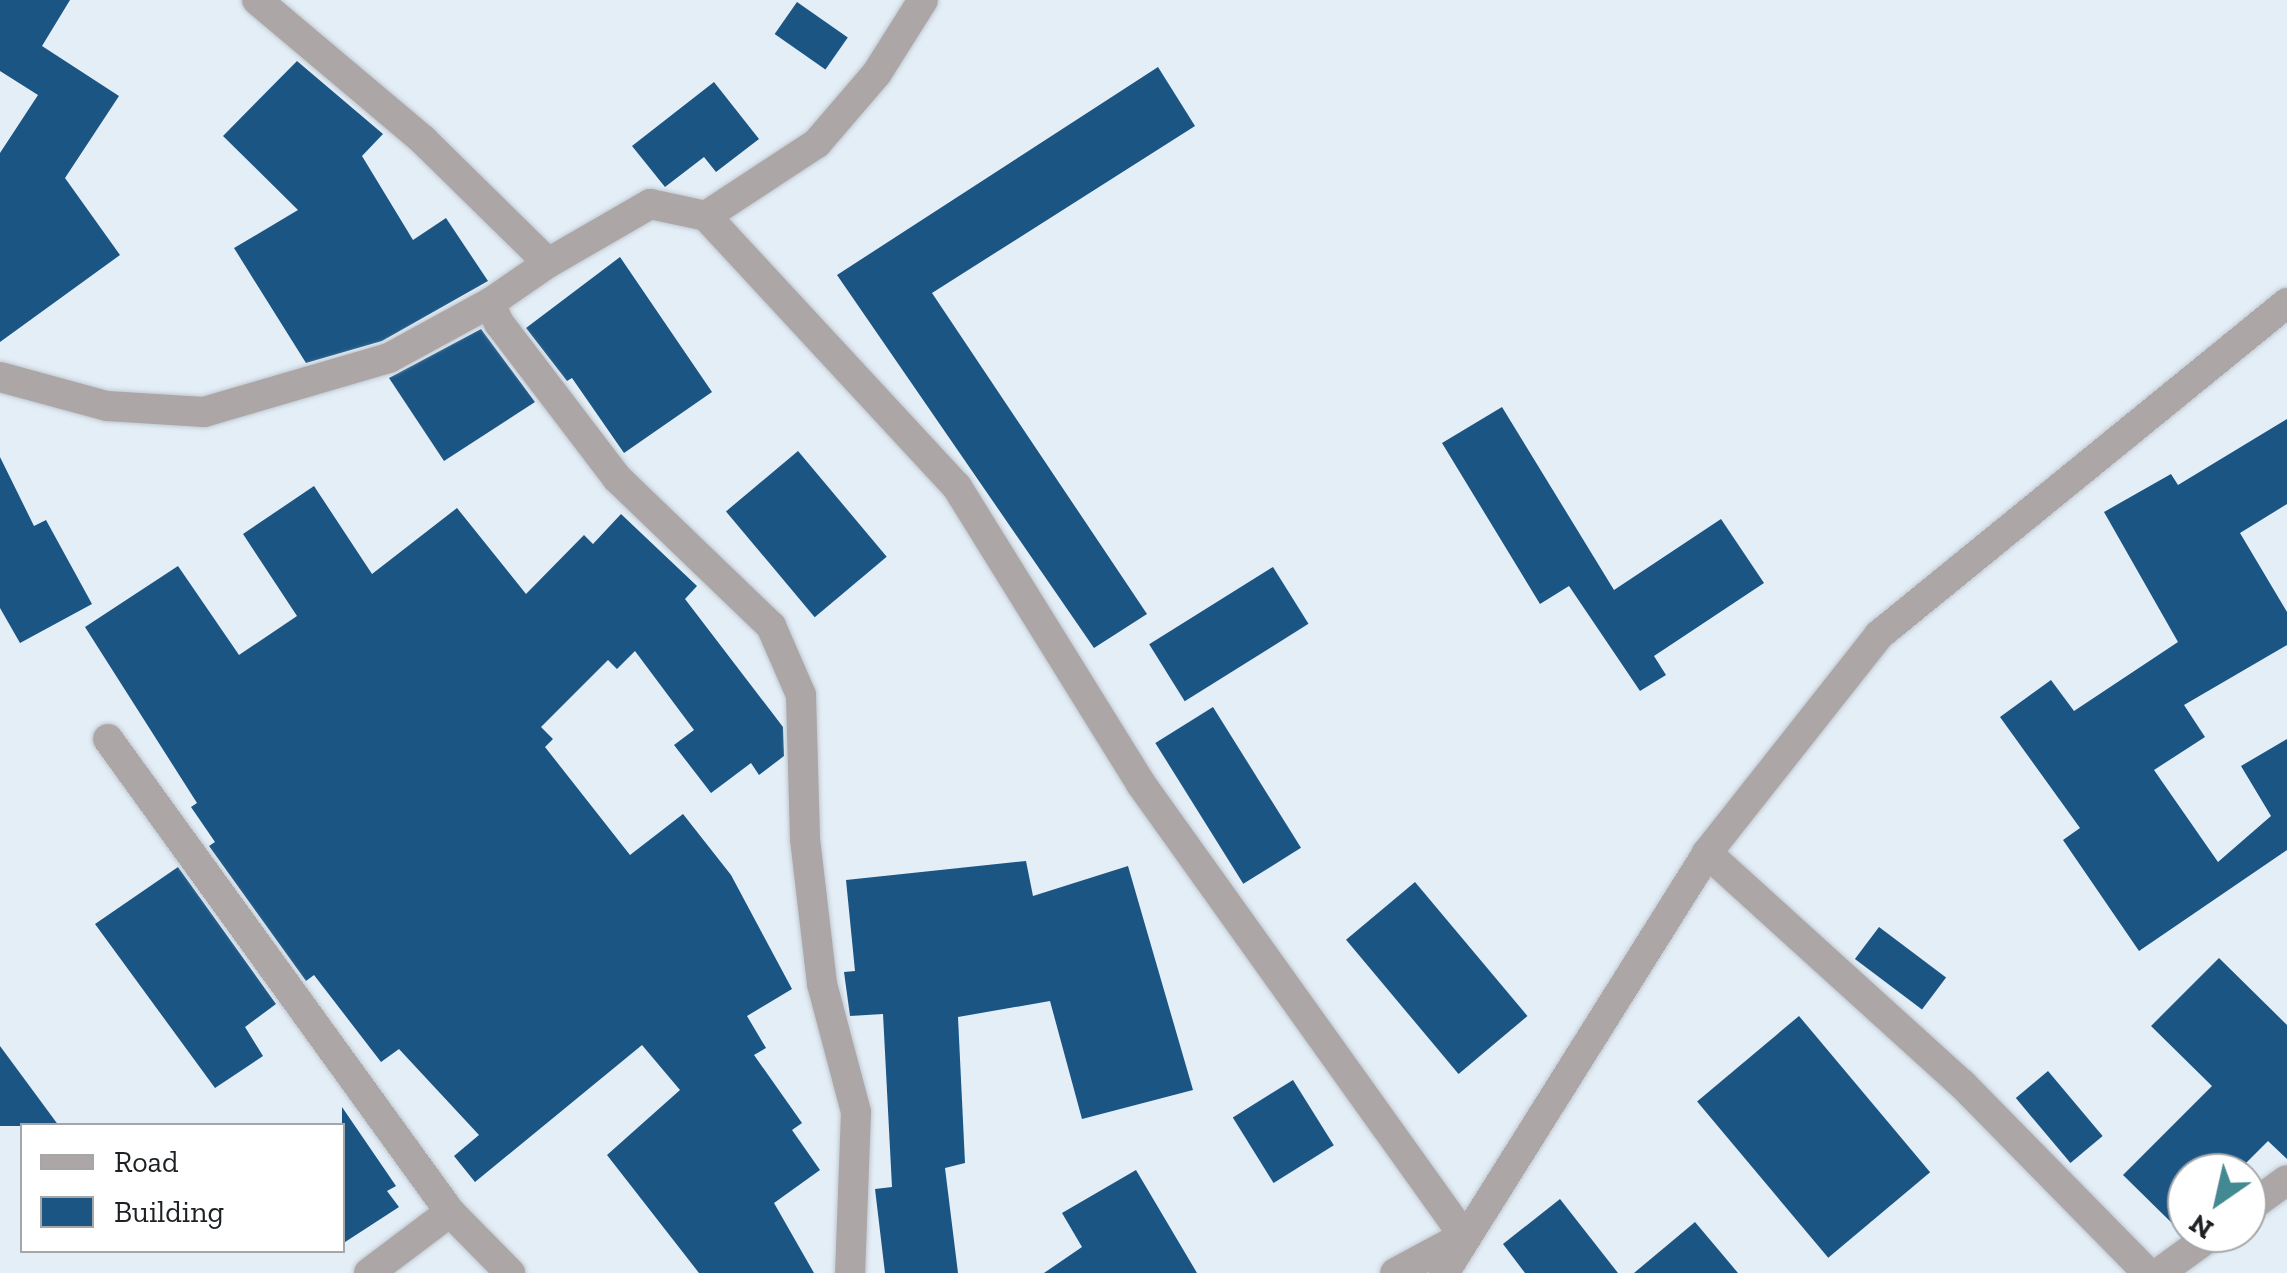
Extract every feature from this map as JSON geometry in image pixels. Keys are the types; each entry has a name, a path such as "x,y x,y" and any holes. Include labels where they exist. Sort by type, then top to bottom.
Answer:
{"street":[{"path":"257,0 423,140 548,263"},
{"path":"706,216 817,143 877,74 924,0"},
{"path":"0,377 107,406 204,412 390,358 490,303 548,263 650,204 706,216 956,486 1141,784 1464,1236"},
{"path":"490,303 617,478 771,626 801,695 805,838 822,984 856,1112 850,1273"},
{"path":"1444,1273 1708,854 1879,635 2287,303"},
{"path":"108,739 450,1212 510,1273"},
{"path":"1708,854 1962,1084 2148,1273"},
{"path":"369,1273 450,1212"},
{"path":"1395,1273 1464,1236"},
{"path":"2159,1273 2186,1253"}],"building":[{"path":"0,0 70,0 42,46 119,96 65,178 120,255 0,342 0,153 38,95 0,71"},
{"path":"797,2 848,38 825,70 775,34"},
{"path":"297,61 383,134 362,156 413,240 446,218 488,281 382,341 306,363 234,248 298,210 223,136"},
{"path":"1158,67 1195,126 932,293 1147,614 1094,648 837,275"},
{"path":"714,82 759,139 716,172 704,157 665,187 632,146"},
{"path":"620,257 712,392 624,453 572,378 567,381 526,328"},
{"path":"481,329 535,402 444,461 389,378"},
{"path":"1502,407 1614,590 1721,519 1764,583 1654,656 1666,675 1640,691 1569,586 1540,604 1442,443"},
{"path":"2287,419 2287,504 2240,533 2287,612 2287,645 2184,705 2205,737 2154,770 2218,862 2271,816 2241,766 2287,739 2287,850 2139,951 2063,840 2080,828 2000,717 2051,680 2074,711 2178,642 2104,512 2171,474 2178,485"},
{"path":"798,451 887,557 815,617 726,511"},
{"path":"0,457 34,526 46,520 92,604 20,643 0,608"},
{"path":"314,486 372,574 457,508 526,594 584,535 593,544 621,514 697,586 685,599 783,727 784,756 759,775 751,763 711,793 674,745 694,730 635,651 617,669 608,660 541,727 553,739 545,747 630,855 683,814 731,875 792,989 747,1016 766,1048 754,1055 802,1123 792,1130 820,1170 774,1203 814,1273 699,1273 607,1155 680,1090 642,1045 475,1182 454,1156 479,1135 399,1049 381,1062 314,975 306,981 209,846 215,842 191,807 197,803 85,627 178,566 239,655 297,616 243,534"},
{"path":"1273,567 1309,624 1185,701 1149,644"},
{"path":"1213,707 1301,848 1243,884 1155,743"},
{"path":"1026,861 1033,896 1128,866 1193,1090 1082,1119 1050,1001 958,1017 965,1163 945,1168 958,1273 885,1273 875,1189 892,1187 883,1014 850,1016 844,972 855,971 846,880"},
{"path":"178,867 276,1004 245,1027 263,1056 215,1088 95,924"},
{"path":"1415,882 1527,1016 1459,1074 1346,940"},
{"path":"1879,927 1946,978 1922,1009 1855,959"},
{"path":"2219,958 2287,1025 2287,1159 2268,1141 2256,1153 2167,1153 2167,1218 2123,1175 2212,1086 2151,1026"},
{"path":"1799,1016 1930,1172 1828,1258 1697,1101"},
{"path":"0,1046 57,1123 0,1126"},
{"path":"2048,1071 2103,1136 2070,1163 2016,1098"},
{"path":"1293,1080 1334,1145 1274,1183 1233,1118"},
{"path":"342,1107 396,1186 387,1191 399,1207 345,1242 345,1123"},
{"path":"1136,1170 1197,1273 1044,1273 1082,1247 1062,1213"},
{"path":"1560,1199 1618,1273 1525,1273 1503,1244"},
{"path":"1695,1222 1738,1273 1634,1273"}]}
